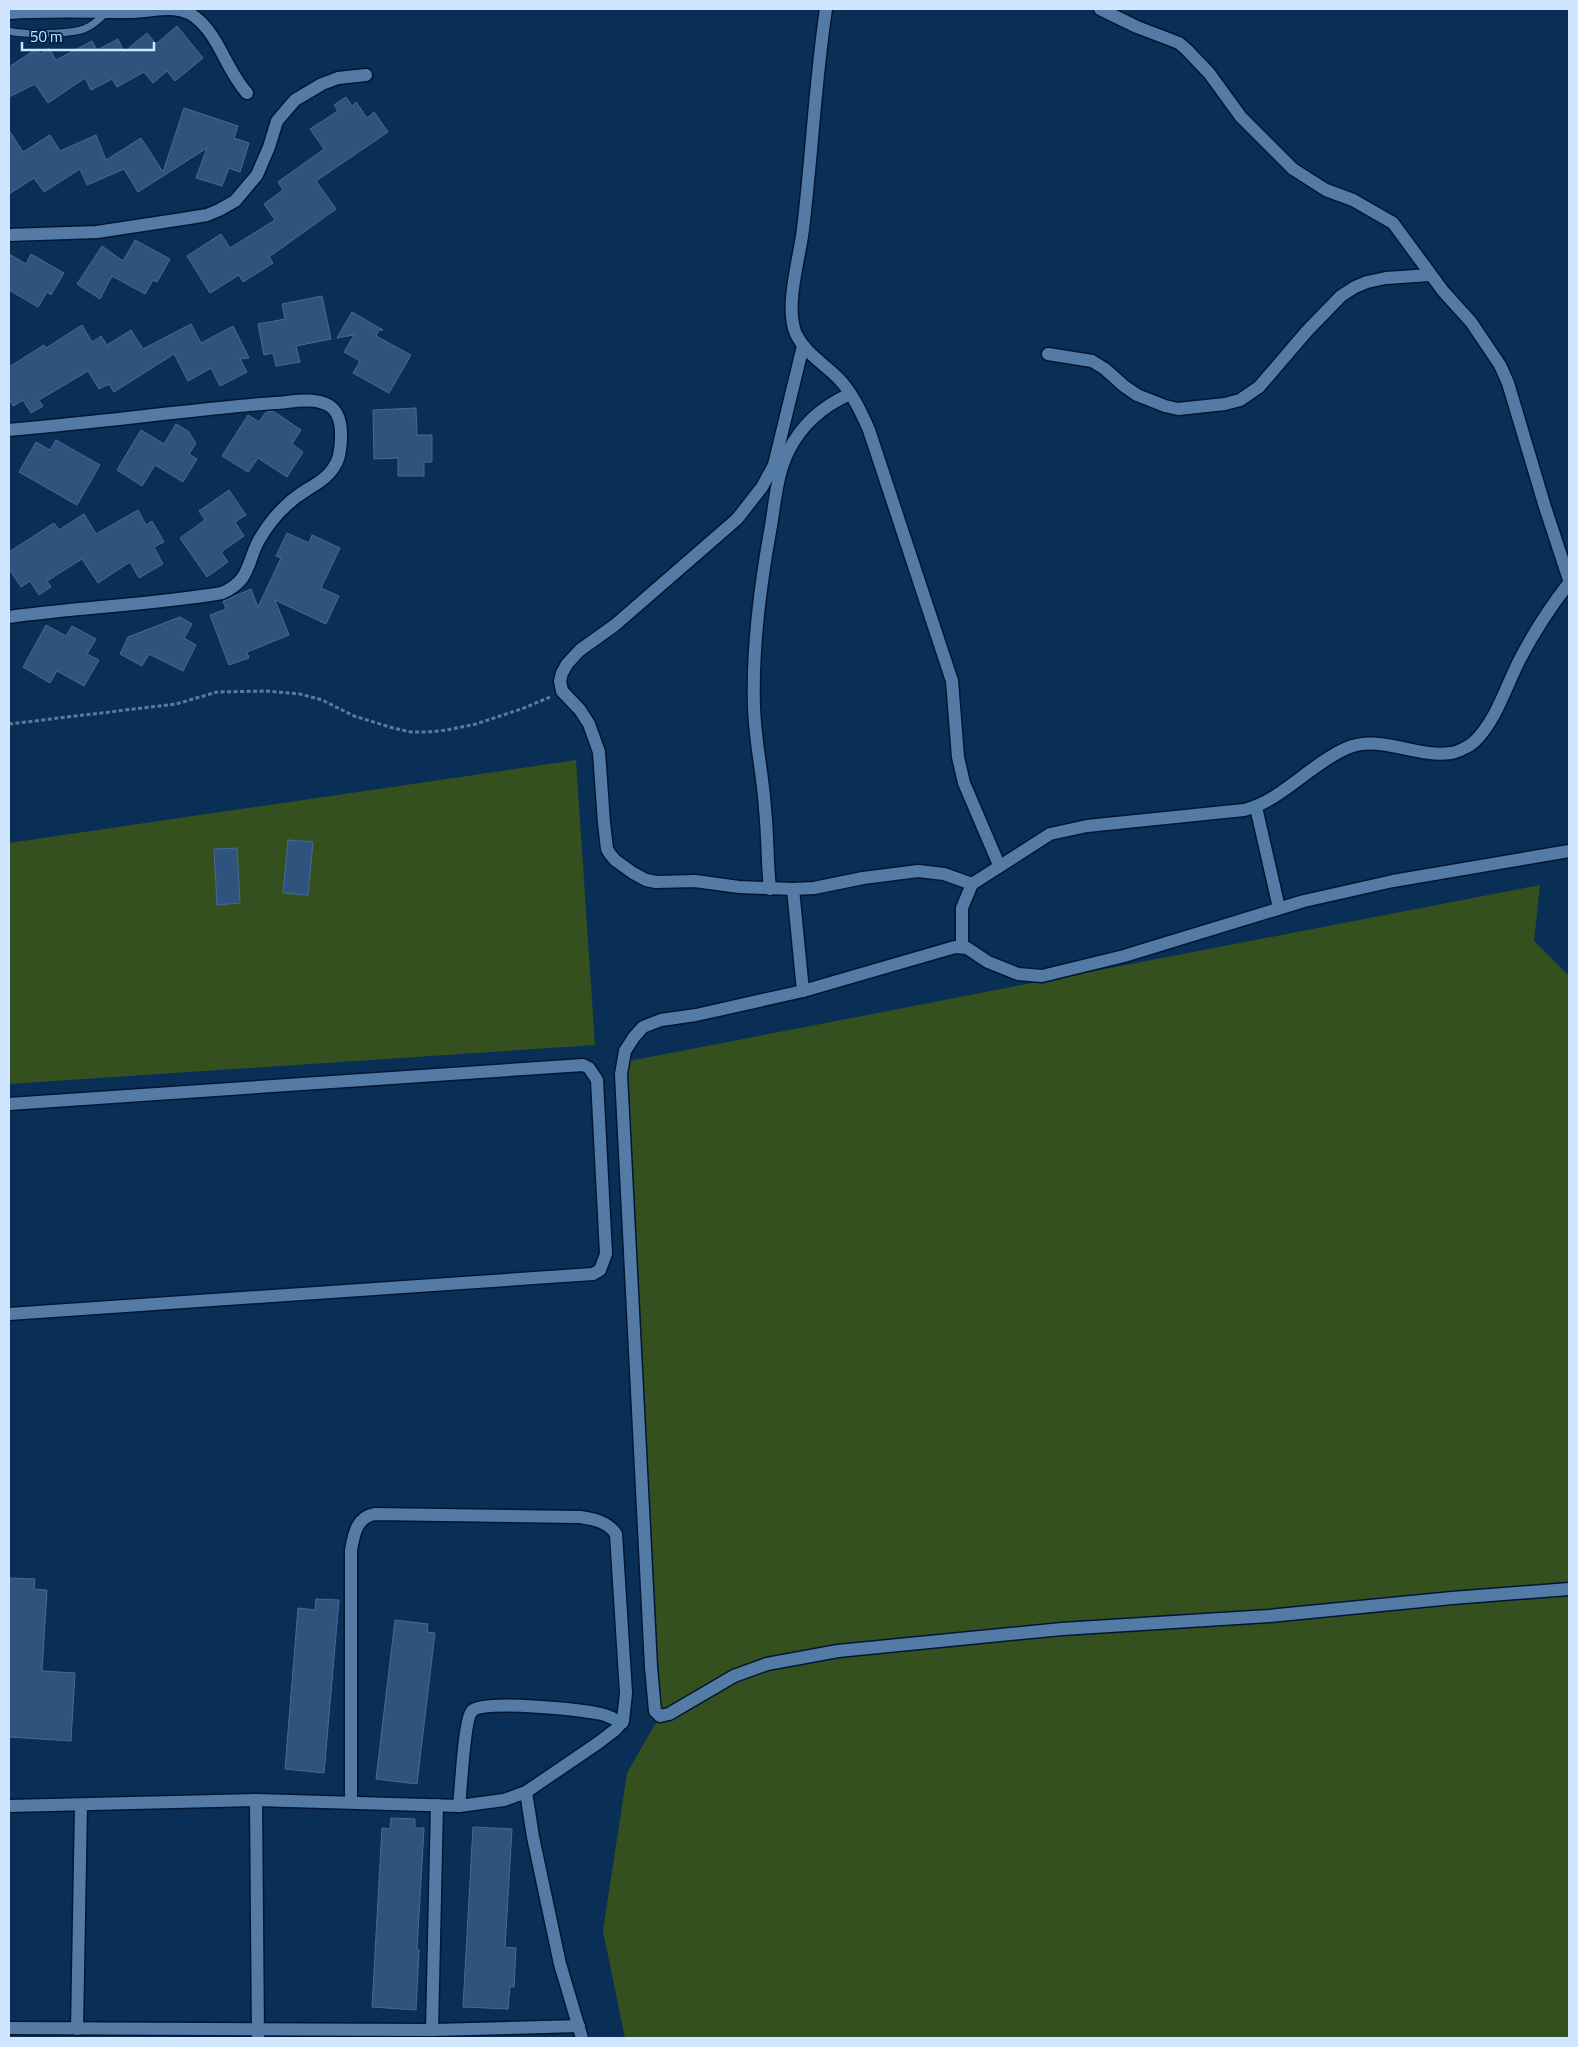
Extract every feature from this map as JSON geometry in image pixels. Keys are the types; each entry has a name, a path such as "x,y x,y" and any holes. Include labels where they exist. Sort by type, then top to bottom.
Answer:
{"street":[{"path":"9,13 58,10 129,12 171,9 188,13 195,16 215,39 232,73 246,93"},
{"path":"826,9 803,231 795,275 792,309 796,333 803,346 839,379 860,409 869,430 952,681 958,758 964,783 999,865"},
{"path":"962,946 962,908 972,884 1039,839 1061,831 1087,826 1164,819 1256,807 1273,799 1310,769 1346,748 1362,743 1376,743 1425,753 1443,753 1452,752 1474,743 1489,723 1520,657 1569,581 1508,383 1500,365 1471,322 1430,275 1393,224 1353,200 1326,190 1293,169 1241,117 1209,73 1179,43 1130,24 1100,9"},
{"path":"9,235 97,232 207,215 219,210 236,202 257,176 277,121 295,100 322,84 338,78 366,75"},
{"path":"1048,354 1092,362 1105,368 1124,386 1137,395 1165,406 1178,409 1225,404 1240,400 1259,387 1307,331 1341,296 1355,287 1386,278 1430,275"},
{"path":"803,346 777,456 769,476 762,487 742,512 718,536 615,625 580,650 567,664 562,673 560,681 562,691 590,724 596,740 601,768 605,835 608,849 615,860 633,873 646,880 656,882 695,881 739,887 793,889 814,888 863,878 918,872 944,874 972,884"},
{"path":"770,889 763,773 756,734 754,694 759,600 768,542 778,487 787,454 792,444 823,408 850,394"},
{"path":"9,430 244,405 312,401 328,405 336,412 340,426 341,444 336,464 331,471 317,484 286,505 273,519 259,541 244,577 229,590 215,594 172,600 9,617"},
{"path":"1256,807 1278,908"},
{"path":"1569,851 1394,881 1278,908 1178,941 1107,961 1042,976 1018,974 1004,969 962,946 938,951 803,991 696,1015 661,1020 643,1027 634,1036 624,1051 621,1074 651,1667 655,1711 660,1716 668,1714 734,1676 759,1666 838,1650 1062,1629 1269,1616 1452,1598 1569,1589"},
{"path":"793,889 803,991"},
{"path":"9,1104 583,1065 590,1068 597,1080 606,1254 600,1270 593,1274 9,1314"},
{"path":"9,1806 256,1800 459,1806 504,1800 526,1792 598,1743 622,1723 625,1715 625,1680 616,1534 614,1530 602,1522 580,1517 375,1514 368,1515 358,1524 351,1550 351,1802"},
{"path":"459,1806 466,1727 469,1716 476,1708 502,1706 569,1709 603,1714 622,1723"},
{"path":"9,2028 258,2034 432,2030 580,2032 560,1964 533,1837 526,1792"},
{"path":"256,1800 258,2034"},
{"path":"77,2029 81,1805"},
{"path":"432,2030 437,1805"}],"lane":[{"path":"9,31 19,34 77,31 94,24 106,12"}],"path":[{"path":"9,724 176,704 217,692 266,690 300,694 322,700 354,716 393,728 411,732 428,732 476,724 524,708 562,691"}],"green space":[{"path":"576,760 595,1045 9,1084 9,843"},
{"path":"1540,885 1534,941 1569,976 1569,2038 625,2038 603,1931 627,1773 658,1719 624,1062"}],"building":[{"path":"177,26 203,58 175,81 167,71 153,83 144,72 117,87 112,79 91,90 85,78 48,103 35,84 9,97 9,67 36,49 40,54 49,48 56,60 92,41 97,50 118,39 124,52 147,33 156,44"},
{"path":"346,97 352,106 356,102 367,118 374,112 388,132 316,181 336,209 269,257 273,263 243,282 239,275 210,293 187,256 221,234 230,248 275,220 264,204 283,190 278,182 324,149 310,129 338,111 334,105"},
{"path":"184,108 238,126 234,138 249,143 240,172 229,168 222,186 196,178 207,148 138,192 124,169 87,185 80,169 44,192 34,178 9,194 9,130 23,152 50,135 60,151 96,135 106,160 141,138 163,172"},
{"path":"135,240 170,259 157,282 153,280 145,294 112,276 100,299 77,284 102,246 123,261"},
{"path":"9,254 26,264 31,254 64,273 51,295 47,292 38,307 9,290"},
{"path":"322,296 331,339 296,346 300,362 276,366 273,353 264,355 258,324 285,319 282,304"},
{"path":"352,312 383,330 379,330 376,336 411,355 389,393 353,373 360,361 344,352 354,335 337,338"},
{"path":"191,324 201,343 233,326 249,358 240,359 247,372 220,386 211,368 188,381 174,354 114,392 109,384 99,389 88,371 39,400 43,406 31,413 23,400 13,406 9,399 9,367 44,345 46,348 82,325 92,342 101,336 107,345 131,330 143,349"},
{"path":"416,408 417,435 432,435 432,462 424,462 424,476 398,476 398,458 374,459 373,410"},
{"path":"273,411 301,430 292,444 303,452 287,477 258,458 248,472 222,456 248,415 259,422 266,412"},
{"path":"176,424 188,431 196,443 189,454 197,459 183,482 155,465 142,486 117,470 141,430 164,444"},
{"path":"56,440 100,465 77,505 19,472 36,442 50,450"},
{"path":"229,490 246,515 235,522 244,536 221,552 228,562 207,577 180,538 205,520 199,511"},
{"path":"138,510 146,525 152,521 164,542 154,547 163,564 139,578 130,562 98,583 82,559 47,581 51,587 39,595 30,581 21,587 9,569 9,552 54,523 59,530 84,514 96,534"},
{"path":"287,533 309,543 312,535 340,548 321,588 339,596 326,624 275,600 289,635 247,652 249,658 229,665 210,615 226,609 223,601 251,589 258,607 281,558 276,556"},
{"path":"180,617 192,624 184,638 196,645 183,671 149,654 142,666 120,654 128,637"},
{"path":"46,625 66,636 72,626 96,639 87,654 99,660 84,686 57,671 50,683 23,667"},
{"path":"288,840 313,842 308,895 283,893"},
{"path":"237,848 240,903 217,905 214,849"},
{"path":"9,1578 35,1579 34,1589 47,1590 42,1671 75,1673 71,1741 9,1737"},
{"path":"316,1599 339,1600 324,1773 285,1769 298,1608 315,1610"},
{"path":"395,1620 428,1624 427,1632 435,1633 417,1784 376,1779"},
{"path":"391,1818 415,1819 415,1828 424,1828 417,1949 419,1950 416,2010 372,2007 382,1828 390,1829"},
{"path":"473,1827 512,1829 505,1947 516,1948 514,1987 510,1987 508,2009 463,2007"}]}
